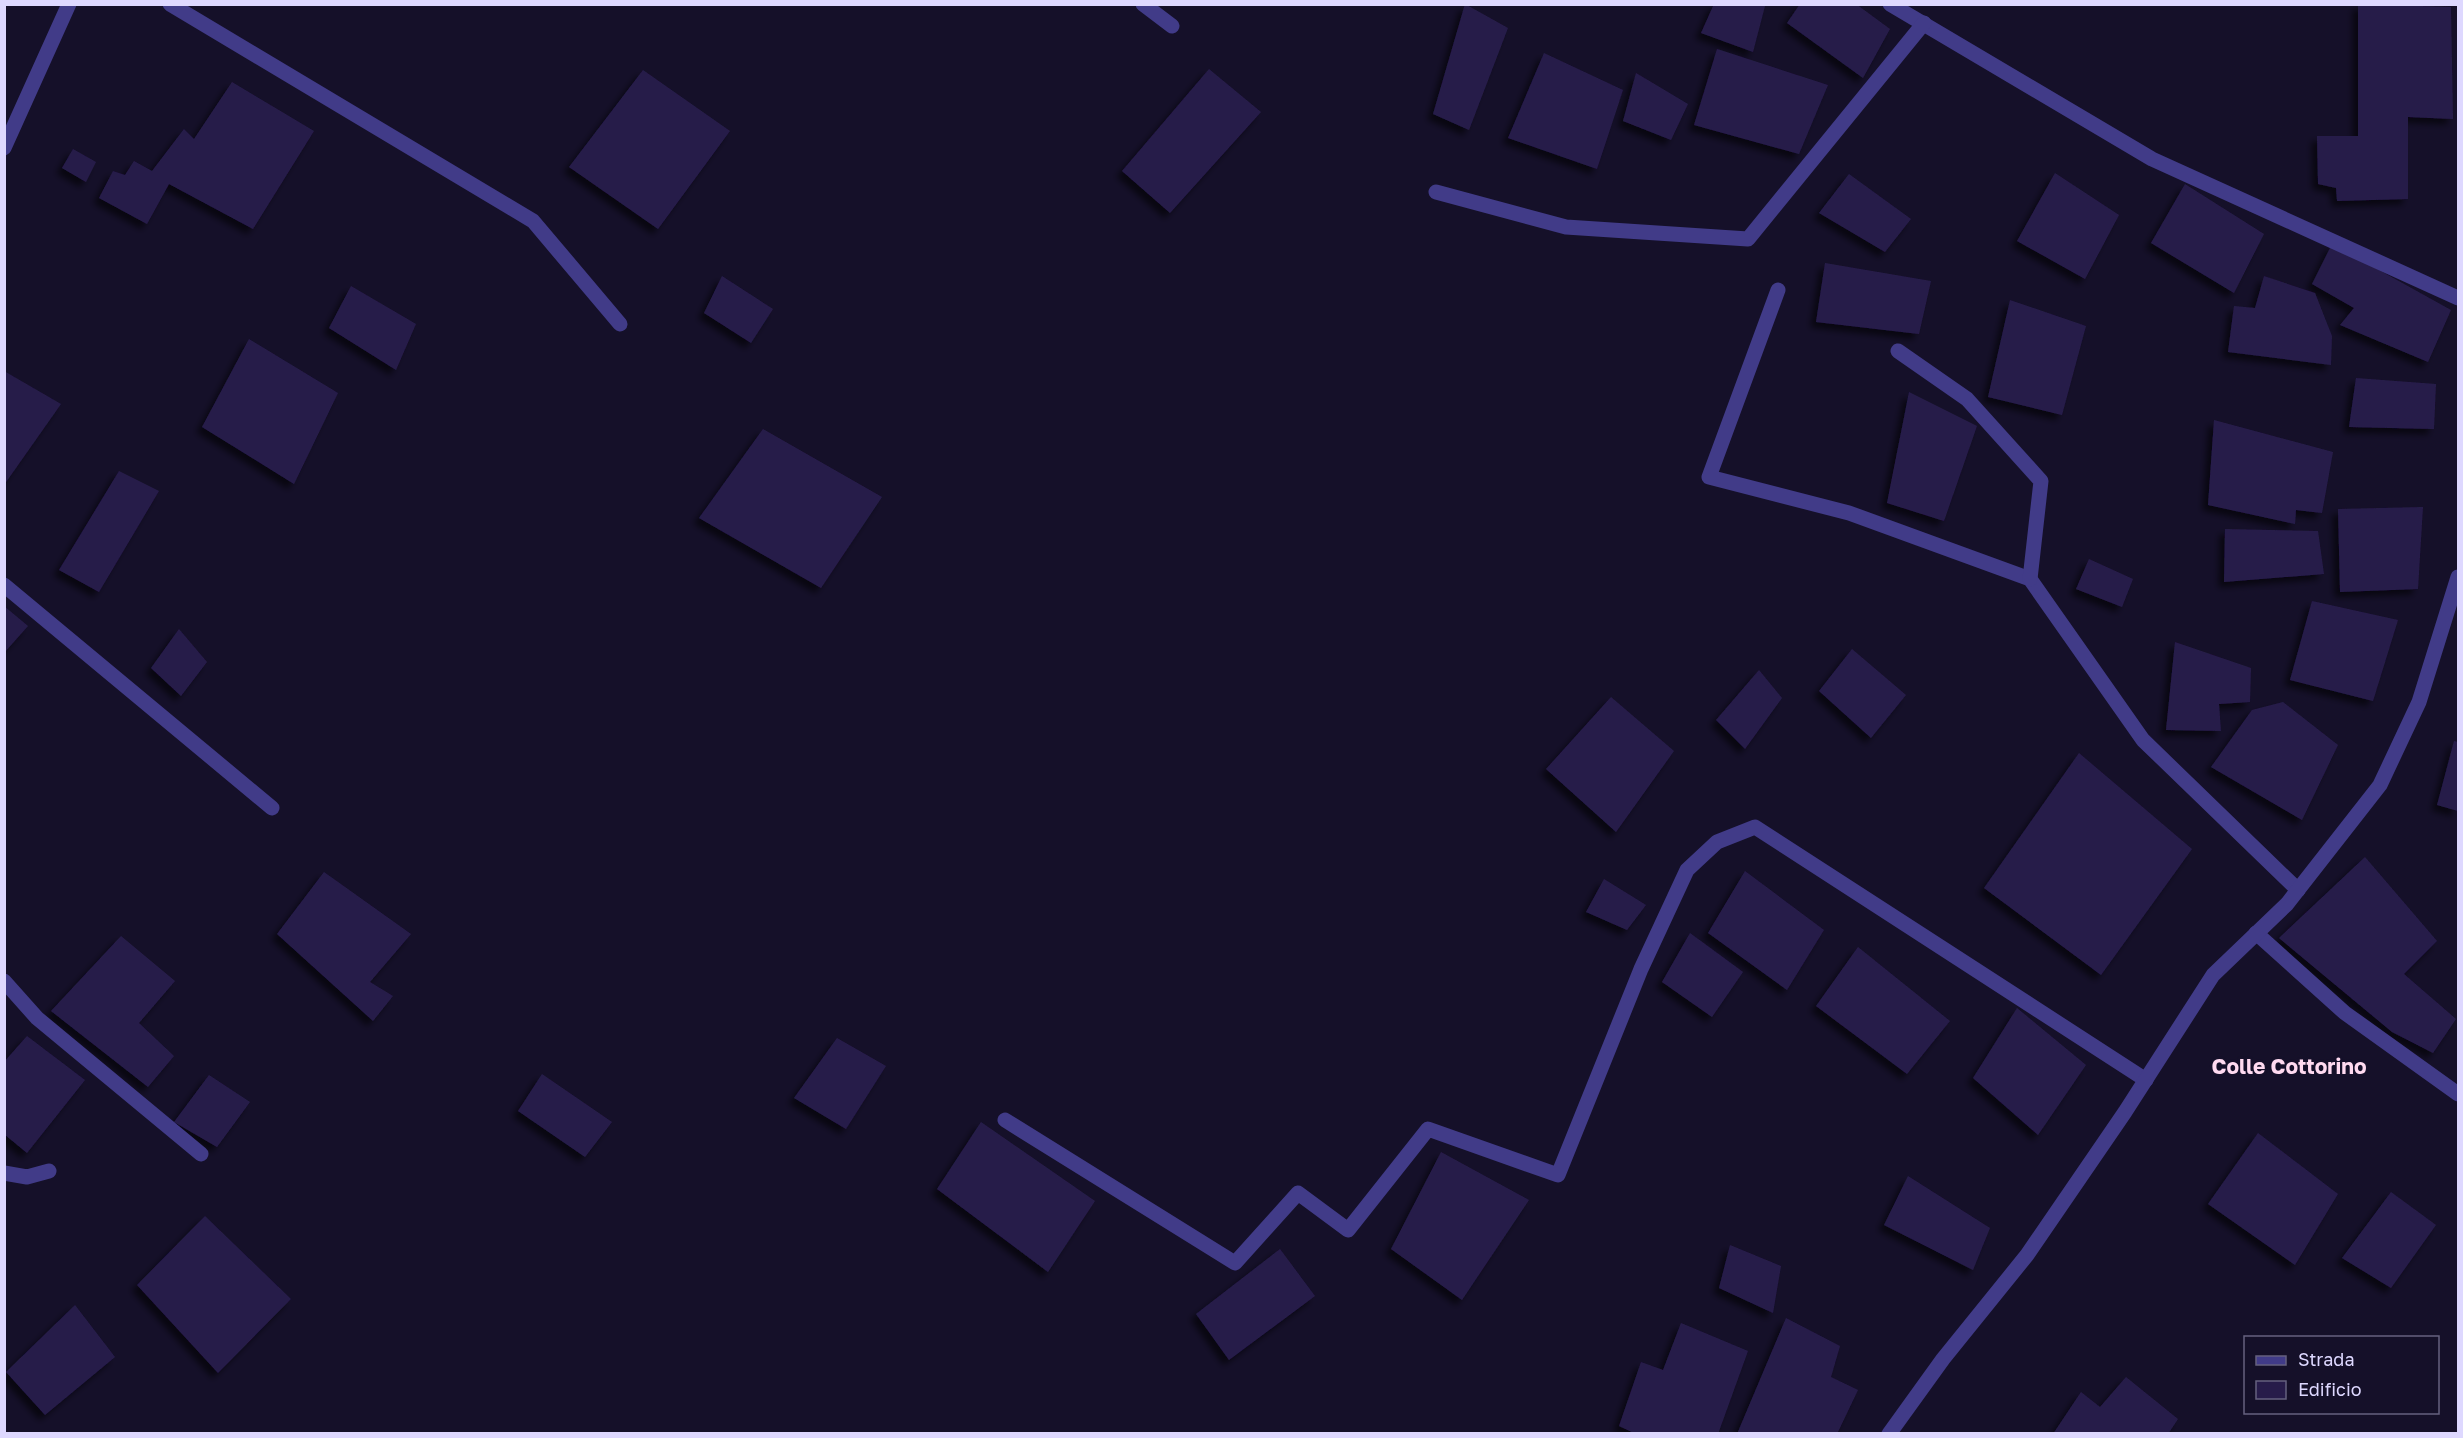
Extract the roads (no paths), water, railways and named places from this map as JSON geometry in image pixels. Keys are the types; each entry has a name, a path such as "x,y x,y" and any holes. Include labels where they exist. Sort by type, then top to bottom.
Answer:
{"street":[{"path":"4,148 69,4"},
{"path":"170,4 533,221 620,324"},
{"path":"1143,4 1172,26"},
{"path":"1890,4 2152,159 2458,298"},
{"path":"1436,192 1566,228 1748,239 1924,23"},
{"path":"1778,290 1709,477 1849,513 2030,579 2143,740 2298,890"},
{"path":"1898,351 1967,399 2041,482 2030,579"},
{"path":"1889,1434 1943,1359 2027,1255 2145,1080 2212,975 2298,890 2380,785 2419,702 2458,577"},
{"path":"4,585 272,808"},
{"path":"1005,1119 1235,1263 1298,1193 1347,1230 1428,1129 1558,1175 1641,969 1687,870 1717,842 1755,827 2145,1080"},
{"path":"2256,933 2345,1013 2458,1094"},
{"path":"4,981 37,1018 201,1154"},
{"path":"4,1173 27,1177 49,1171"}],"district":[{"name":"Colle Cottorino","path":"2289,1067"}]}
